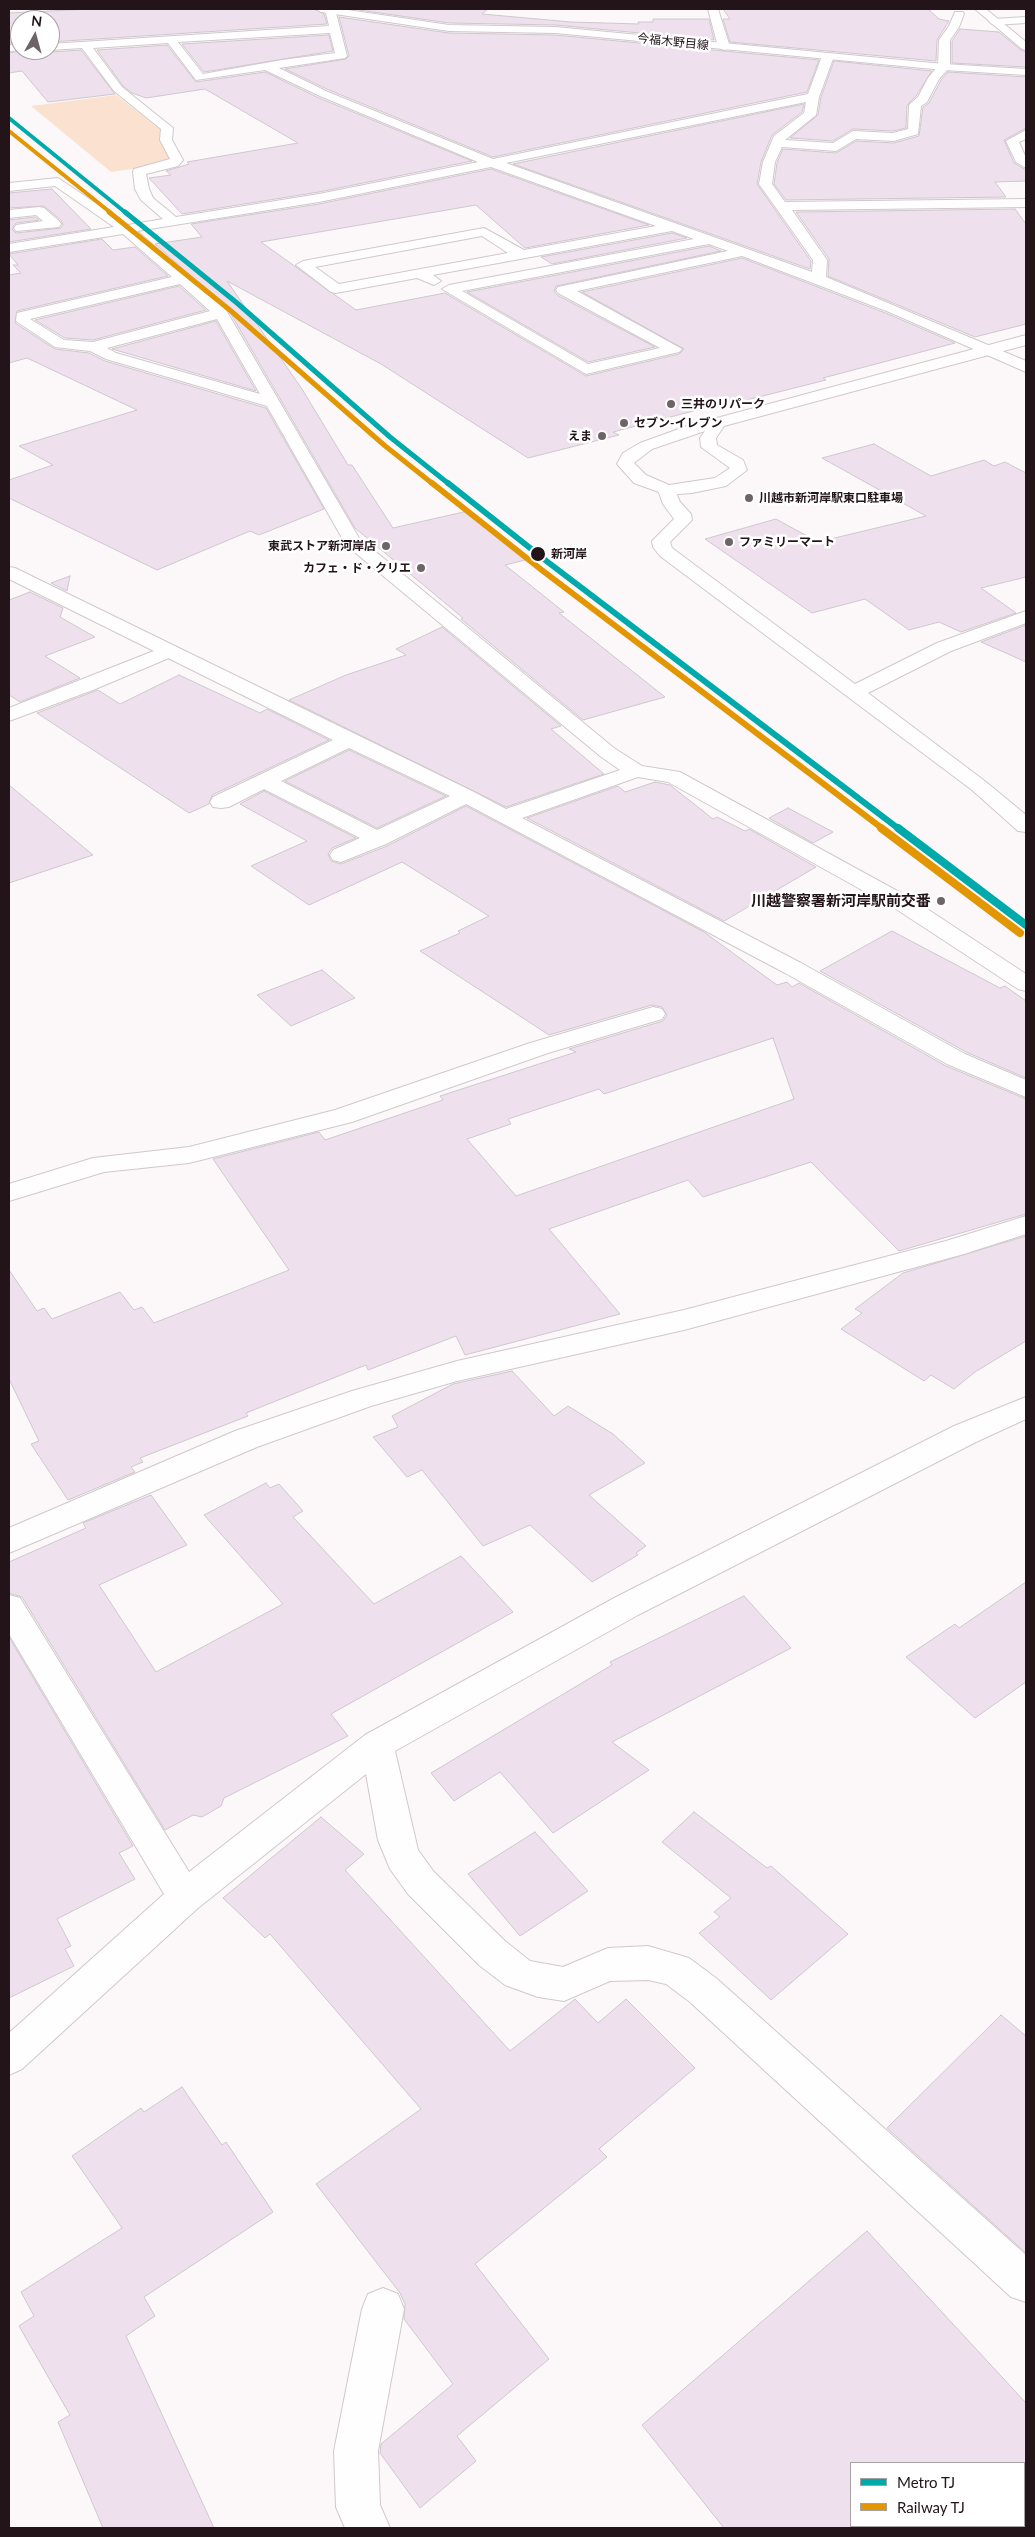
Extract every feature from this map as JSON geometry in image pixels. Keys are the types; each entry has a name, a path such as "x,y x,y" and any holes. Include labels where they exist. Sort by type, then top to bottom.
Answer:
{"street":[{"path":"171,40 200,78 282,63 341,56 335,29 327,9"},
{"name":"今福木野目線","path":"327,9 449,28 555,30 944,67 1026,72"},
{"path":"713,9 724,47"},
{"path":"980,9 1026,47"},
{"path":"778,143 836,147 853,135 894,137 914,131 915,105 923,98 934,78 944,67 944,40 954,27 958,14"},
{"path":"994,22 1026,20"},
{"path":"60,47 335,29"},
{"path":"86,46 118,89 166,128 166,140 177,160 174,163 140,172 142,189 148,200 174,222"},
{"path":"818,279 820,260 765,184 769,162 780,136 810,114 812,97 828,56"},
{"path":"270,66 271,70 324,94 490,162 674,226 818,279 1026,367"},
{"path":"9,248 319,198 812,97"},
{"path":"1026,134 1012,141 1020,159 1026,164"},
{"path":"9,188 58,182 127,230 221,313 352,541 607,752 636,771 673,776 904,904 1026,984"},
{"path":"782,206 1026,203"},
{"path":"9,214 38,211 54,224 9,230"},
{"path":"518,253 484,232 304,265 336,289 518,253 674,226"},
{"path":"449,289 710,240"},
{"path":"419,273 586,369 674,349 563,290 744,252"},
{"path":"182,279 22,316 23,321 60,344 92,347 111,356 273,403"},
{"path":"92,347 221,313"},
{"path":"718,423 708,438 708,447 737,464 739,470 734,475 720,482 692,488 666,490 640,479 625,464 629,457 646,446 671,436 718,423 1026,340"},
{"path":"666,490 672,504 682,514 683,520 661,541 662,548 979,786 1026,826"},
{"path":"9,572 349,740 467,796 793,968 956,1059 1026,1088"},
{"path":"855,692 944,647 1026,617"},
{"path":"9,715 86,686 169,651"},
{"path":"221,802 349,740"},
{"path":"504,817 636,771"},
{"path":"265,781 378,838"},
{"path":"341,855 467,796"},
{"path":"9,1193 102,1164 188,1155 343,1116 539,1048 653,1014"},
{"path":"9,1541 246,1439 362,1398 457,1371 684,1320 945,1251 1026,1225"},
{"path":"9,2057 185,1897 377,1745 627,1606 965,1434 1026,1407"},
{"path":"9,1607 185,1897"},
{"path":"377,1745 396,1840 404,1858 421,1883 492,1953 518,1973 538,1980 564,1984 608,1965 648,1963 676,1970 703,1990 1026,2282"},
{"path":"368,2528 358,2508 356,2451 383,2309"}],"shaded area":[{"path":"116,95 161,130 171,160 146,167 111,172 31,106"}],"building":[{"path":"314,9 324,14 327,24 60,41 60,10"},
{"path":"352,9 488,9 482,14 571,22 639,24 638,22 653,22 653,19 709,19 714,40 555,25 449,23"},
{"path":"723,9 928,9 939,19 949,21 937,40 936,61 730,42 723,19 730,19"},
{"path":"10,13 10,43 9,43"},
{"path":"339,17 449,33 555,35 819,60 807,92 493,157 329,90 285,69 346,59 349,56"},
{"path":"960,29 999,32 1026,52 1026,67 952,63 952,41"},
{"path":"329,35 333,51 204,72 182,44"},
{"path":"167,45 196,82 265,72 319,98 472,161 319,192 182,214 149,178 171,175 166,171 189,164 187,162 298,143 205,89 146,98 132,93 123,86 97,50"},
{"path":"81,50 115,94 48,102 22,71 9,73 9,53 10,60 60,60 60,51"},
{"path":"834,61 932,71 916,96 907,105 906,128 893,131 853,129 833,141 790,138 818,115 821,97"},
{"path":"948,72 1026,77 1026,128 1004,140 1014,163 1026,170 1026,181 995,182 1006,197 786,200 774,184 777,163 783,149 836,153 856,141 894,143 919,136 923,107 929,103 941,80"},
{"path":"804,104 802,112 772,135 761,162 757,184 811,261 810,269 513,164"},
{"path":"491,169 649,225 525,248 476,205 261,242 356,310 445,293 586,376 679,354 684,349 582,292 742,258 888,314 955,343 823,378 826,380 727,405 724,403 613,432 619,435 528,458 381,364 227,281 302,389 348,465 352,465 393,528 468,511 529,559 505,565 564,612 559,613 665,697 583,720 355,528 228,309 155,244 202,237 191,224 319,204"},
{"path":"52,189 91,229 9,242 9,220 35,217 39,220 16,223 12,229 16,233 61,228 63,225 61,220 44,206 9,208 9,193"},
{"path":"1015,209 1026,224 1026,324 975,337 828,276 829,259 796,212"},
{"path":"672,233 687,238 552,264 541,257"},
{"path":"102,239 113,250 135,247 168,276 17,311 15,323 55,349 89,353 105,361 266,408 324,509 259,535 250,531 157,570 9,498 9,480 53,465 19,446 137,410 27,358 9,363 9,275 21,273 13,265 18,265 9,254"},
{"path":"709,246 721,251 556,286 554,291 557,295 655,347 588,362 467,292"},
{"path":"179,286 206,310 93,340 65,338 35,320"},
{"path":"216,321 256,391 112,349"},
{"path":"874,444 931,476 984,460 994,466 1005,462 1026,473 1026,577 981,588 1016,613 961,632 939,622 909,630 865,599 812,613 705,539 776,519 818,542 926,516 822,458"},
{"path":"70,576 67,591 51,583"},
{"path":"30,592 63,608 60,617 95,637 45,656 80,678 20,702 9,695 9,600"},
{"path":"1026,625 1026,662 981,642"},
{"path":"442,627 561,726 551,729 604,774 506,807 289,700 346,675 406,655 396,649"},
{"path":"179,675 260,713 267,709 329,740 212,795 209,804 189,813 37,713 98,690 120,704"},
{"path":"349,750 446,796 377,828 285,781"},
{"path":"655,782 670,785 713,819 717,817 745,831 749,829 816,867 724,921 527,818 618,786 625,792"},
{"path":"9,785 93,855 9,883"},
{"path":"264,791 356,838 332,848 328,854 331,861 341,864 387,846 466,806 704,932 777,985 787,982 792,987 799,983 946,1066 1026,1099 1026,1214 899,1251 811,1162 703,1197 688,1180 549,1229 620,1314 465,1355 456,1336 368,1370 366,1365 246,1413 248,1416 140,1458 143,1462 131,1467 135,1472 68,1500 31,1444 39,1441 9,1379 9,1270 37,1311 44,1308 52,1319 120,1292 134,1310 142,1307 154,1323 289,1270 213,1159 319,1132 325,1140 443,1100 440,1096 576,1052 569,1049 663,1021 667,1015 662,1007 652,1005 549,1035 420,951 460,933 458,931 489,916 402,862 309,905 251,866 307,841 240,804","holes":["773,1038 794,1099 516,1196 467,1139 511,1124 508,1119 599,1089 604,1094"]},
{"path":"788,808 833,832 813,843 769,818"},
{"path":"892,931 1000,988 1005,986 1026,1001 1026,1078 966,1052 820,971"},
{"path":"322,970 355,998 291,1026 257,995"},
{"path":"1026,1236 1026,1341 975,1372 954,1389 931,1375 924,1381 841,1329 862,1313 855,1309 903,1273"},
{"path":"512,1371 554,1416 568,1406 613,1434 645,1463 589,1495 646,1546 636,1553 638,1555 592,1582 530,1525 483,1546 422,1470 407,1477 373,1437 398,1427 392,1416 453,1384"},
{"path":"266,1483 270,1488 279,1484 303,1511 293,1517 374,1604 461,1556 513,1612 331,1714 348,1736 224,1798 221,1806 202,1817 193,1815 165,1830 22,1597 9,1593 9,1562 86,1528 83,1523 151,1495 187,1545 99,1585 156,1672 283,1604 204,1515"},
{"path":"1026,1582 1026,1682 975,1718 906,1657 955,1624 959,1628"},
{"path":"744,1596 791,1648 612,1742 649,1770 553,1833 500,1772 454,1801 431,1773 612,1665 610,1662"},
{"path":"9,1637 133,1846 119,1853 135,1879 57,1919 71,1946 65,1949 74,1966 9,1998"},
{"path":"694,1812 767,1868 771,1866 848,1934 771,2000 699,1933 720,1917 714,1912 731,1898 662,1842"},
{"path":"321,1817 364,1854 345,1870 510,2051 575,1999 598,2023 626,1999 695,2068 599,2149 607,2157 475,2264 549,2359 457,2436 476,2461 420,2508 380,2453 381,2444 453,2384 404,2319 405,2304 400,2293 316,2184 421,2109 270,1934 265,1938 223,1898"},
{"path":"535,1832 588,1891 520,1936 468,1874"},
{"path":"1001,2015 1026,2036 1026,2253 887,2128"},
{"path":"182,2087 222,2145 226,2142 273,2212 144,2297 155,2316 126,2336 214,2528 103,2528 58,2422 70,2415 19,2326 34,2316 21,2292 122,2228 72,2156 141,2108 144,2112"},
{"path":"867,2231 1026,2403 1026,2475 1025,2462 850,2462 850,2527 972,2527 724,2528 642,2425"}],"metro line":[{"name":"TJ","path":"9,118 237,303 390,437 549,563 1026,925"}],"rail line":[{"name":"TJ","path":"9,131 231,311 384,445 543,571 1020,933"}],"place":[{"name":"三井のリパーク","path":"671,404"},
{"name":"セブン-イレブン","path":"624,423"},
{"name":"えま","path":"602,436"},
{"name":"川越市新河岸駅東口駐車場","path":"749,498"},
{"name":"ファミリーマート","path":"729,542"},
{"name":"東武ストア新河岸店","path":"386,546"},
{"name":"新河岸","path":"538,554"},
{"name":"カフェ・ド・クリエ","path":"421,568"},
{"name":"川越警察署新河岸駅前交番","path":"941,901"}]}
